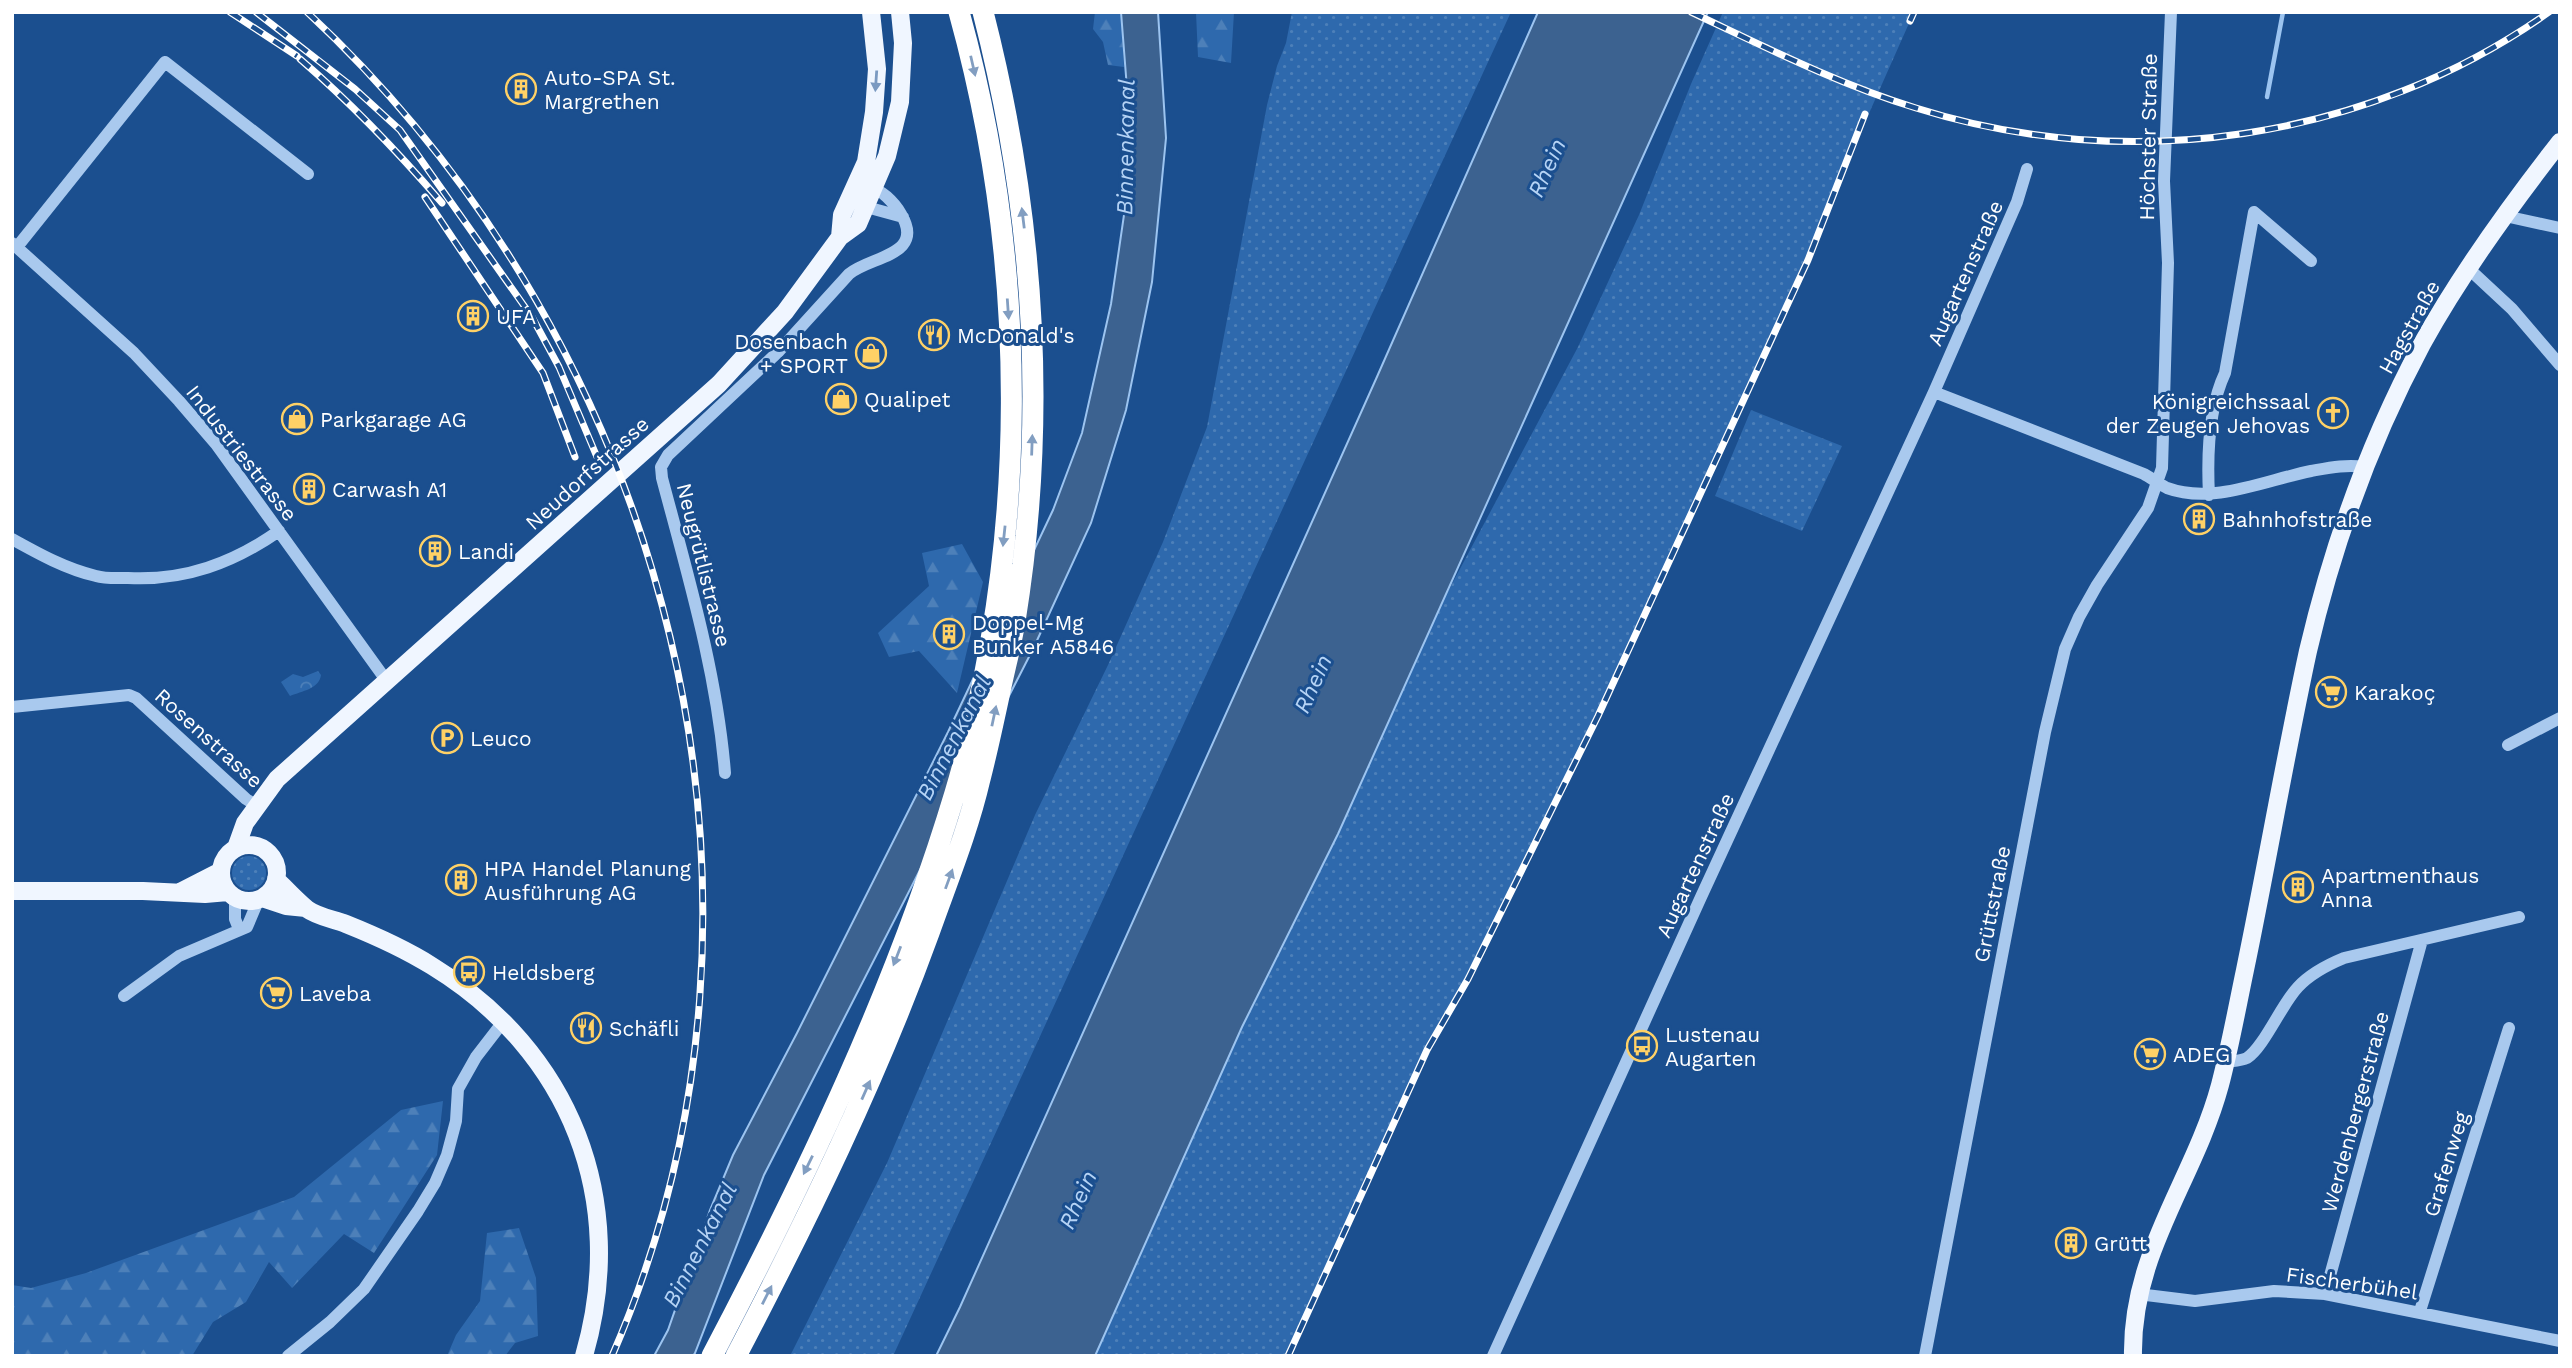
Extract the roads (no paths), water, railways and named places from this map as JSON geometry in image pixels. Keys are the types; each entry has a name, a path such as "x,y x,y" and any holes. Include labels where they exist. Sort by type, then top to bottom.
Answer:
{"highway":[{"path":"712,1356 843,1092 929,869 955,792 975,712 996,596 1005,522 1011,400 1009,308 993,165 959,12"},
{"path":"736,1356 824,1182 904,1002 952,871 980,783 1015,624 1028,513 1033,439 1033,351 1026,241 1010,132 983,12"}],"main road":[{"name":"Neudorfstrasse","path":"865,185 877,69 871,12"},
{"name":"Neudorfstrasse","path":"236,848 245,823 277,779 719,384 785,312 840,237 858,224 857,204 865,185 887,156 900,102 903,65 900,12"},
{"name":"Hagstraße","path":"2364,467 2424,341 2505,216 2560,142"},
{"path":"2133,1356 2138,1294 2153,1244 2198,1149 2226,1062 2320,597 2364,467"},
{"path":"255,808 262,848"},
{"path":"231,895 221,878 221,871 226,858 236,848 249,845 262,848 272,858 277,872 269,893 260,899"},
{"path":"180,892 221,871"},
{"path":"276,879 317,915 372,935 432,965 476,997 524,1046 558,1093 579,1140 594,1189 599,1224 600,1263 592,1328 583,1356"},
{"path":"12,891 180,892 231,895 244,901 260,899 306,908"}],"street":[{"name":"Höchster Straße","path":"2159,483 2165,452 2168,263 2165,181 2171,12"},
{"path":"15,245 165,62 309,174"},
{"name":"Augartenstraße","path":"1493,1356 1934,392 2018,202 2027,169"},
{"path":"865,185 895,204 902,217"},
{"path":"857,204 902,217"},
{"path":"2208,495 2207,464 2218,389 2225,373 2254,212 2311,261"},
{"path":"2505,216 2560,228"},
{"name":"Neugrütlistrasse","path":"725,774 722,733 702,630 661,467 668,455 779,351 849,274 858,267 887,257 897,250 905,240 907,228 902,217"},
{"name":"Industriestrasse","path":"15,245 134,353 216,444 386,680"},
{"path":"2469,269 2512,309 2560,365"},
{"path":"1934,392 2144,474 2168,488 2208,495 2327,468 2351,465 2364,467"},
{"name":"Grüttstraße","path":"1925,1356 2060,666 2079,617 2148,508 2159,483"},
{"path":"12,539 48,559 98,577 144,579 191,574 219,565 254,548 279,530"},
{"name":"Rosenstrasse","path":"12,707 129,695 138,700 255,808"},
{"path":"2508,745 2560,718"},
{"path":"231,895 239,929"},
{"path":"124,996 178,956 247,927 260,899"},
{"path":"2226,1062 2244,1060 2254,1052 2284,1003 2299,985 2324,967 2344,958 2519,917"},
{"name":"Werdenbergerstraße","path":"2325,1294 2422,940"},
{"path":"288,1356 330,1322 364,1289 418,1211 447,1155 456,1121 458,1089 476,1057 503,1022"},
{"name":"Grafenweg","path":"2420,1311 2509,1028"},
{"name":"Fischerbühel","path":"2138,1294 2195,1301 2274,1291 2325,1294 2560,1341"}],"water":[{"name":"Binnenkanal","path":"1121,12 1158,12 1166,138 1152,282 1126,410 1091,523 1034,647 764,1175 695,1353 693,1356 654,1356 668,1330 710,1210 733,1155 948,732 1053,510 1082,433 1111,304 1124,215 1130,127"},
{"name":"Rhein","path":"1538,12 1708,12 1338,834 1242,1027 1095,1356 936,1356 1376,379"}],"waterway":[{"path":"2267,97 2283,12"}],"railway":[{"path":"230,12 297,56"},
{"path":"256,12 355,89 400,130 532,317 559,367 597,457"},
{"path":"307,12 432,147 536,299 615,464 670,638 699,818 700,1000 671,1180 612,1356"},
{"path":"1691,12 1830,76 1916,108 1997,128 2079,139 2161,141 2244,134 2325,117 2403,91 2478,56 2549,12"},
{"path":"1910,21 1914,12"},
{"path":"300,59 374,128 442,203"},
{"path":"1288,1356 1427,1050 1468,979 1598,716 1808,260 1865,114"},
{"path":"425,197 543,373 575,457"}],"place":[{"name":"Auto-SPA St. Margrethen","path":"521,89"},
{"name":"UFA","path":"473,316"},
{"name":"McDonald's","path":"934,335"},
{"name":"Dosenbach + SPORT","path":"871,353"},
{"name":"Qualipet","path":"841,399"},
{"name":"Königreichssaal der Zeugen Jehovas","path":"2333,413"},
{"name":"Parkgarage AG","path":"297,419"},
{"name":"Carwash A1","path":"309,489"},
{"name":"Bahnhofstraße","path":"2199,519"},
{"name":"Landi","path":"435,551"},
{"name":"Doppel-Mg Bunker A5846","path":"949,634"},
{"name":"Karakoç","path":"2331,692"},
{"name":"Leuco","path":"447,738"},
{"name":"HPA Handel Planung Ausführung AG","path":"461,880"},
{"name":"Apartmenthaus Anna","path":"2298,887"},
{"name":"Heldsberg","path":"469,972"},
{"name":"Laveba","path":"276,993"},
{"name":"Schäfli","path":"586,1028"},
{"name":"Lustenau Augarten","path":"1642,1046"},
{"name":"ADEG","path":"2150,1054"},
{"name":"Grütt","path":"2071,1243"}]}
